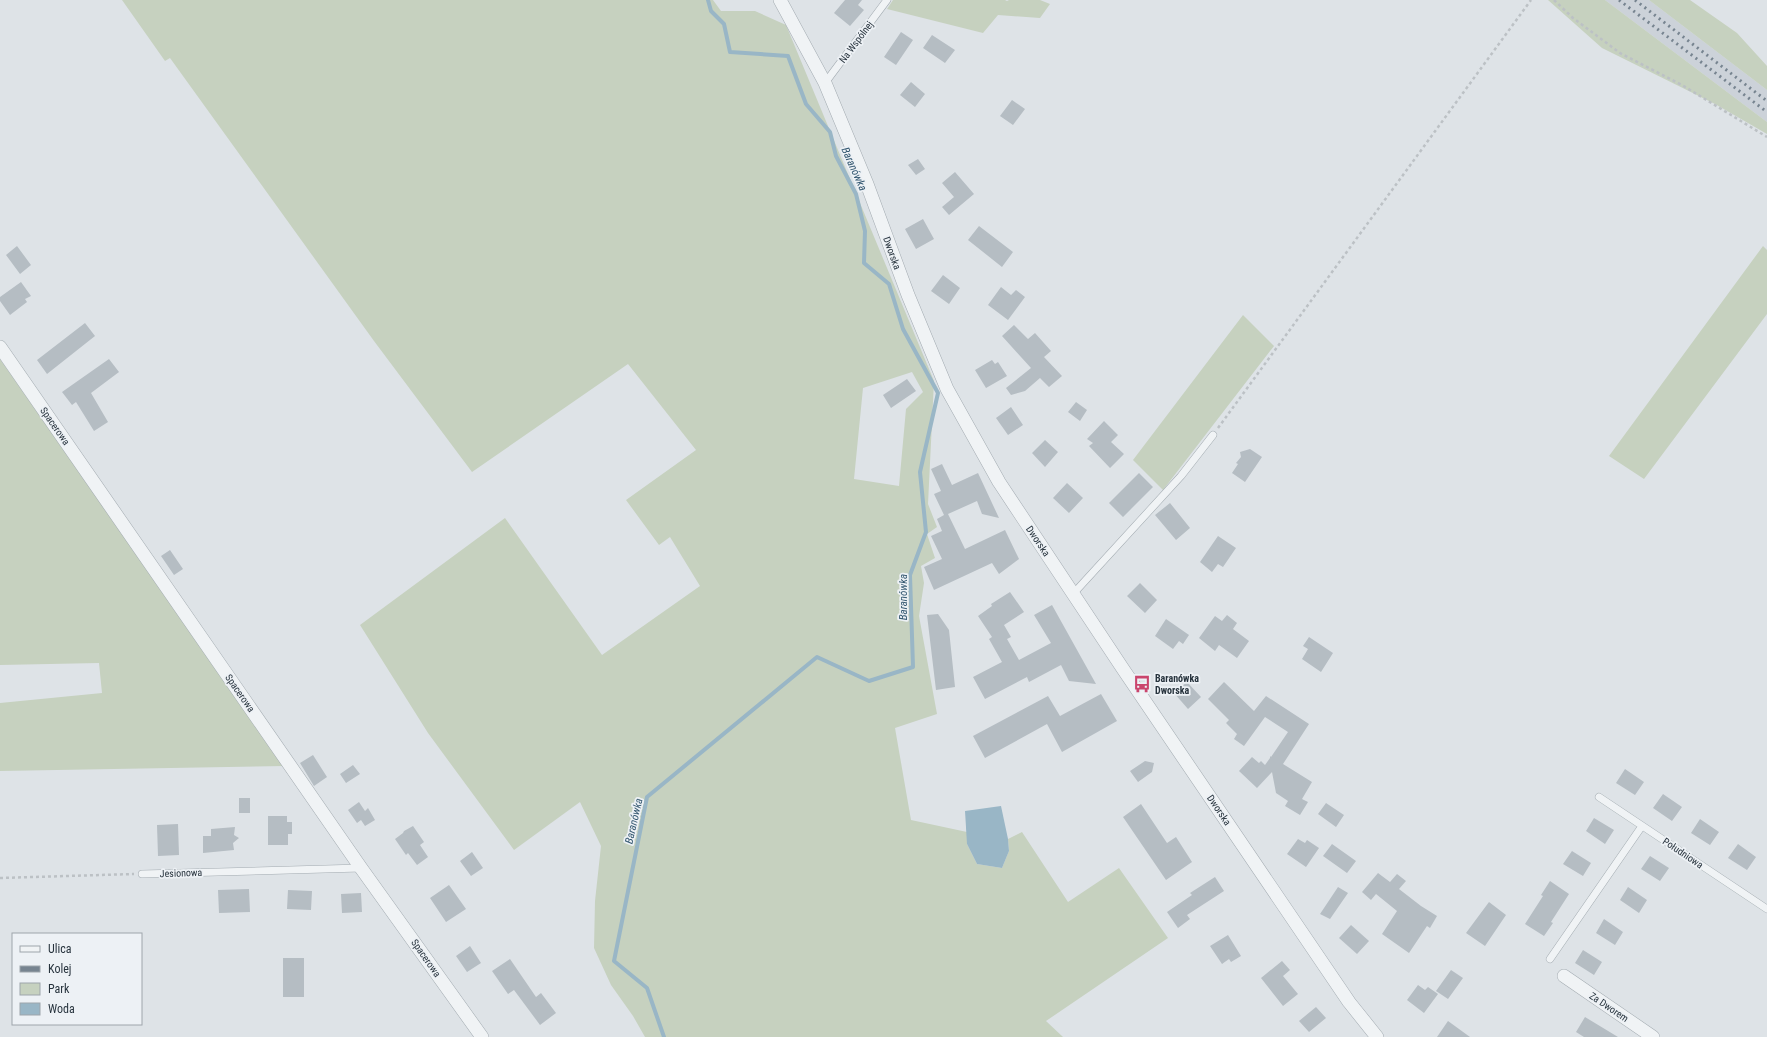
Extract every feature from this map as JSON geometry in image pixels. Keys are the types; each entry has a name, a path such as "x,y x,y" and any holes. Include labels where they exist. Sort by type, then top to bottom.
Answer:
{"street":[{"name":"Dworska","path":"780,0 825,83 867,184 908,295 947,389 999,482 1349,1002 1377,1037"},
{"name":"Spacerowa","path":"0,347 361,868 482,1037"},
{"name":"Za Dworem","path":"1564,976 1653,1037"}],"lane":[{"name":"Na Wspólnej","path":"825,83 887,0"},
{"path":"1073,594 1181,476 1213,435"},
{"name":"Południowa","path":"1599,797 1767,909"},
{"path":"1550,959 1642,826"},
{"name":"Jesionowa","path":"142,874 361,868"}],"path":[{"path":"1213,435 1531,0"},
{"path":"1554,0 1574,18 1620,53 1682,85 1767,137"},
{"path":"0,878 142,874"}],"shaded area":[{"path":"1605,0 1649,0 1767,90 1767,122"}],"green space":[{"path":"122,0 713,0 721,11 755,11 786,25 934,381 928,504 937,527 927,534 935,558 921,566 924,583 919,616 937,714 895,728 911,820 967,832 967,844 977,864 1002,868 1009,851 1008,839 1022,832 1068,902 1119,868 1168,938 1046,1021 1063,1037 645,1037 633,1016 611,985 594,948 595,901 601,846 580,802 514,850 428,733 360,625 505,518 602,655 700,586 670,537 659,545 626,500 696,450 628,364 472,472 374,341 170,58 165,61","holes":["912,372 923,392 906,409 899,486 854,479 863,388"]},
{"path":"893,0 1040,0 1050,4 1040,18 998,15 983,33 887,9"},
{"path":"1548,0 1605,0 1767,122 1767,134 1715,104 1602,48"},
{"path":"1649,0 1690,0 1737,33 1767,66 1767,90"},
{"path":"1763,246 1767,250 1767,314 1644,479 1609,456"},
{"path":"1243,315 1274,346 1163,490 1133,460"},
{"path":"0,359 285,766 0,771 0,703 102,693 99,663 0,665"}],"water":[{"path":"1001,806 1009,851 1002,868 977,864 967,844 965,811"}],"building":[{"path":"845,0 862,0 858,5 864,10 850,26 834,13"},
{"path":"901,32 913,40 896,65 884,57"},
{"path":"932,35 955,50 945,63 923,48"},
{"path":"911,82 925,94 915,107 900,95"},
{"path":"1012,100 1025,109 1013,125 1000,116"},
{"path":"918,159 925,169 916,175 908,165"},
{"path":"955,172 974,194 949,215 942,207 954,197 942,183"},
{"path":"923,219 934,239 916,249 905,229"},
{"path":"979,226 1013,252 1002,267 968,240"},
{"path":"17,246 31,265 20,274 6,255"},
{"path":"943,275 960,288 949,304 931,291"},
{"path":"21,282 31,296 25,299 27,302 10,315 0,301 0,297"},
{"path":"1001,287 1011,295 1016,290 1025,297 1008,320 988,305"},
{"path":"85,323 95,336 47,374 37,360"},
{"path":"1014,325 1028,339 1035,333 1051,351 1044,357 1062,376 1049,387 1040,378 1025,391 1011,395 1006,388 1031,368 1002,336"},
{"path":"109,359 119,372 91,393 108,422 94,431 76,402 72,405 62,392"},
{"path":"992,360 995,364 998,362 1007,376 986,388 975,370"},
{"path":"907,379 916,391 891,408 883,395"},
{"path":"1076,402 1087,410 1080,421 1068,412"},
{"path":"1011,407 1023,425 1008,435 996,418"},
{"path":"1104,421 1118,435 1111,442 1124,454 1110,468 1089,446 1093,443 1087,439"},
{"path":"1045,440 1058,452 1045,467 1032,453"},
{"path":"1250,449 1262,457 1245,482 1232,473 1238,464 1236,463 1241,457 1240,452"},
{"path":"942,464 952,485 978,473 999,518 982,514 977,501 948,514 965,549 1005,530 1019,559 999,574 992,563 934,590 924,567 942,559 931,536 942,531 937,519 944,515 934,494 941,491 931,469"},
{"path":"1139,473 1153,487 1123,517 1109,503"},
{"path":"1067,483 1083,498 1069,513 1053,498"},
{"path":"1170,503 1190,528 1176,540 1155,515"},
{"path":"1218,536 1236,548 1223,567 1218,564 1212,572 1200,562"},
{"path":"170,550 183,569 174,575 161,556"},
{"path":"1140,583 1157,600 1145,613 1127,596"},
{"path":"1010,592 1024,612 1004,625 1011,637 1007,639 1019,660 1051,643 1034,615 1052,605 1096,684 1069,681 1061,665 1029,682 1027,677 985,699 973,677 1002,662 989,639 992,637 978,616 992,606 991,604"},
{"path":"938,614 949,630 955,687 936,690 927,615"},
{"path":"1227,615 1237,623 1233,629 1249,641 1237,658 1219,645 1215,651 1199,638 1215,616 1222,621"},
{"path":"1166,619 1189,635 1183,644 1179,641 1173,649 1155,636"},
{"path":"1309,637 1333,653 1321,672 1302,659 1308,649 1303,646"},
{"path":"1187,682 1201,697 1188,709 1174,693"},
{"path":"1224,682 1254,711 1266,696 1309,724 1283,764 1312,782 1302,799 1308,802 1300,815 1285,806 1288,801 1276,793 1272,772 1257,788 1239,771 1252,757 1259,763 1261,761 1265,765 1288,732 1265,717 1244,746 1234,739 1237,734 1226,723 1229,720 1208,699"},
{"path":"1101,694 1117,721 1062,752 1047,724 985,758 973,736 1048,696 1060,716"},
{"path":"313,755 327,777 314,786 300,763"},
{"path":"1145,761 1154,763 1152,772 1138,782 1130,771"},
{"path":"353,765 360,774 346,783 340,774"},
{"path":"1625,769 1644,782 1635,795 1616,783"},
{"path":"1663,794 1682,807 1672,821 1653,808"},
{"path":"239,798 250,798 250,813 239,813"},
{"path":"359,802 365,811 368,808 375,820 365,826 361,820 357,823 348,810"},
{"path":"1326,803 1344,815 1336,827 1318,814"},
{"path":"1141,804 1167,843 1176,837 1192,862 1166,880 1123,817"},
{"path":"268,816 287,816 287,822 292,822 292,834 288,834 288,845 268,845"},
{"path":"1594,818 1614,830 1605,844 1586,831"},
{"path":"1700,819 1719,832 1710,845 1691,833"},
{"path":"178,824 179,855 158,856 157,825"},
{"path":"413,826 424,842 420,845 428,857 417,865 408,853 406,855 395,839 404,831"},
{"path":"235,827 234,835 239,838 233,843 234,850 203,853 203,836 211,836 211,829"},
{"path":"1298,839 1305,843 1307,840 1319,848 1306,867 1287,854"},
{"path":"1332,844 1356,861 1347,873 1323,856"},
{"path":"1738,844 1756,857 1747,870 1728,858"},
{"path":"1572,851 1591,863 1583,876 1563,864"},
{"path":"472,852 483,868 471,876 460,861"},
{"path":"1650,856 1669,868 1660,881 1641,869"},
{"path":"1378,873 1390,882 1397,874 1406,881 1399,889 1437,916 1430,928 1427,926 1409,953 1382,934 1397,911 1376,894 1371,900 1362,892"},
{"path":"1215,877 1224,891 1187,915 1190,919 1178,928 1167,912 1192,895 1190,893"},
{"path":"1550,881 1569,894 1544,936 1525,924 1543,896 1541,895"},
{"path":"449,885 466,909 446,922 430,898"},
{"path":"1338,887 1348,893 1330,919 1320,914"},
{"path":"1628,887 1647,900 1639,913 1620,900"},
{"path":"249,889 250,912 219,913 218,890"},
{"path":"288,890 312,891 311,910 287,909"},
{"path":"361,893 362,912 342,913 341,894"},
{"path":"1489,902 1506,915 1485,946 1466,933"},
{"path":"1604,919 1623,932 1615,945 1596,933"},
{"path":"1351,925 1369,941 1357,954 1339,938"},
{"path":"1228,935 1241,956 1231,962 1229,959 1222,964 1210,946"},
{"path":"470,946 481,963 467,972 456,956"},
{"path":"1583,950 1602,962 1594,975 1575,963"},
{"path":"283,958 304,958 304,997 283,997"},
{"path":"510,959 536,997 541,993 556,1013 540,1025 514,990 508,994 492,971"},
{"path":"1282,961 1290,970 1283,976 1298,994 1283,1006 1261,978"},
{"path":"1451,970 1463,978 1448,999 1436,991"},
{"path":"1418,985 1425,990 1428,987 1438,994 1424,1013 1407,1000"},
{"path":"1316,1007 1326,1018 1309,1032 1299,1021"},
{"path":"1585,1017 1618,1037 1584,1037 1576,1032"},
{"path":"1448,1021 1470,1037 1437,1037"}],"waterway":[{"name":"Baranówka","path":"664,1037 647,988 614,961 647,797 817,657 869,681 913,667 910,575 926,532 920,472 938,393 903,329 889,284 864,263 865,231 856,194 836,156 830,132 806,104 788,56 730,52 724,24 711,11 708,0"}],"railway":[{"path":"1619,0 1767,112"},
{"path":"1635,0 1767,101"}],"place":[{"name":"Baranówka Dworska","path":"1142,684"}]}
